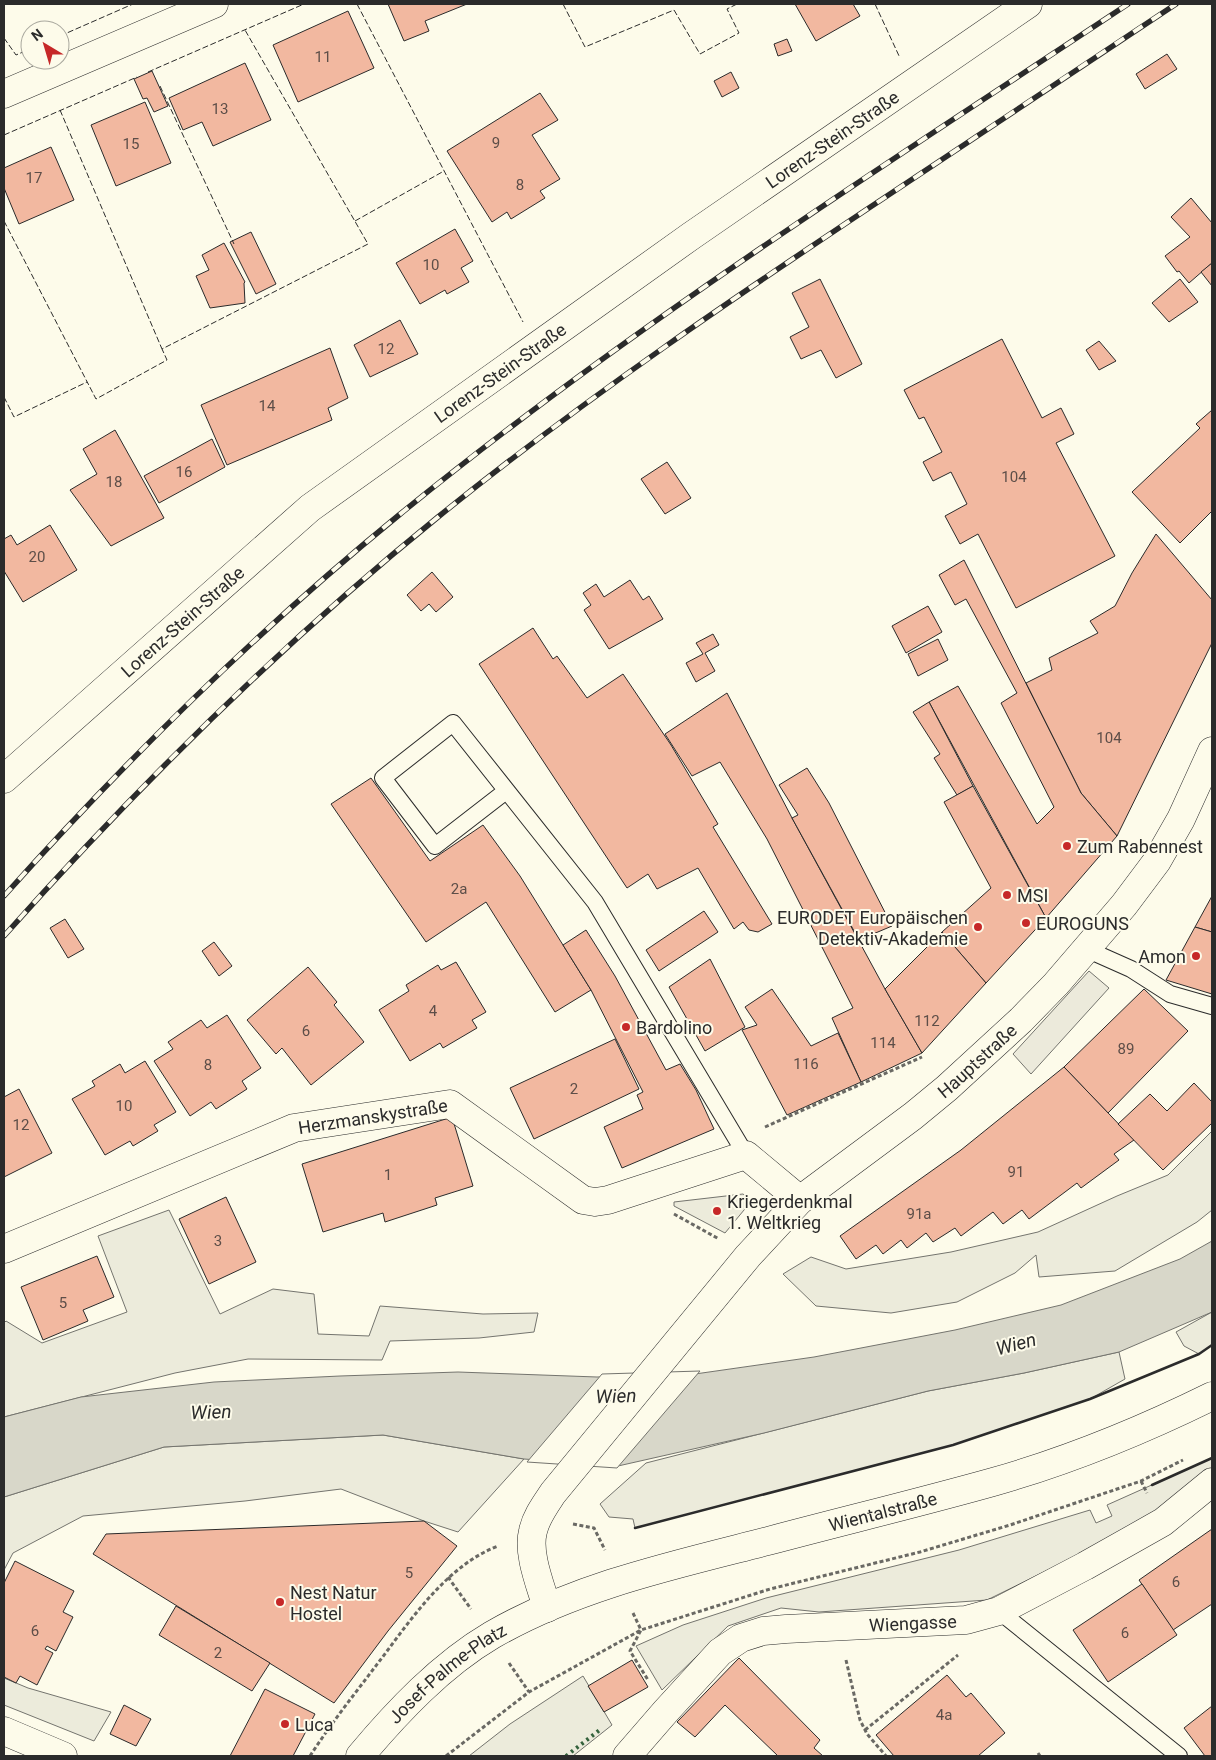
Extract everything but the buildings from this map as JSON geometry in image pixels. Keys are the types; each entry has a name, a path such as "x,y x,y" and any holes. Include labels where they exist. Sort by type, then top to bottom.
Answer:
{"street":[{"path":"4,94 214,4"},
{"name":"Lorenz-Stein-Straße","path":"4,779 310,508 691,236 1028,4"},
{"name":"Hauptstraße","path":"548,1608 536,1570 532,1533 543,1508 553,1493 748,1256 800,1200 913,1116 947,1088 1021,1020 1086,949 1124,905 1157,861 1181,819 1212,750"},
{"name":"Herzmanskystraße","path":"4,1249 294,1128 450,1104 583,1200 595,1202 636,1192 746,1155"},
{"path":"746,1155 800,1200"},
{"name":"Wientalstraße","path":"548,1608 643,1574 994,1482 1114,1440 1167,1418 1212,1396"},
{"name":"Wiengasse","path":"627,1756 720,1652 741,1638 763,1631 966,1620 999,1611 1085,1566 1162,1522 1212,1482"},
{"name":"Josef-Palme-Platz","path":"360,1756 397,1715 447,1668 491,1636 548,1608"},
{"path":"4,1731 63,1756"}],"lane":[{"path":"506,791 435,846 383,778 453,723 595,902 746,1155"},
{"path":"1086,949 1131,969 1170,994 1212,1006"},
{"path":"999,1611 1179,1756"}],"path":[{"path":"760,1129 922,1056"},
{"path":"636,1192 721,1240"},
{"path":"446,1756 529,1692 641,1630 770,1589 920,1552 1010,1525 1141,1481 1188,1457"},
{"path":"1141,1481 1144,1486"},
{"path":"566,1525 571,1523 594,1528"},
{"path":"310,1756 326,1731 405,1628 448,1577 484,1551 504,1543"},
{"path":"865,1730 965,1649 966,1620"},
{"path":"838,1626 860,1720 865,1730 886,1756"},
{"path":"641,1630 630,1651 666,1711"}],"shaded area":[{"path":"1089,971 1109,988 1031,1074 1013,1054"},
{"path":"1212,1131 1212,1210 1197,1222 1115,1271 1039,1277 1036,1255 1015,1273 957,1302 891,1313 816,1306 783,1274 811,1257 846,1269 951,1252 1038,1232 1168,1175"},
{"path":"743,1194 747,1197 749,1204 725,1233 674,1206 674,1202"},
{"path":"169,1210 220,1314 273,1289 314,1294 318,1334 369,1336 380,1306 483,1314 538,1313 534,1332 479,1338 390,1341 382,1360 248,1359 175,1373 4,1417 4,1323 6,1321 42,1343 127,1312 98,1236"},
{"path":"1212,1312 1212,1345 1199,1354 1184,1346 1176,1332"},
{"path":"1119,1352 1125,1379 1090,1399 953,1445 635,1528 633,1519 609,1517 600,1504 646,1463 928,1391 1024,1373"},
{"path":"383,1435 524,1459 458,1532 341,1489 245,1501 83,1516 13,1553 4,1570 4,1497 164,1447"},
{"path":"1212,1458 1212,1468 1152,1515 1095,1547 987,1600 819,1612 781,1608 728,1626 662,1690 636,1646 683,1625 766,1598 959,1550 1090,1510 1096,1523 1112,1516 1107,1505"},
{"path":"583,1676 612,1725 573,1756 469,1756 510,1724"},
{"path":"4,1678 28,1688 111,1712 94,1741 4,1705"}],"water":[{"name":"Wien","path":"1212,1241 1212,1312 1119,1352 1024,1373 928,1391 764,1433 618,1466 524,1459 383,1435 164,1447 4,1497 4,1417 81,1397 214,1382 340,1376 458,1372 597,1377 695,1374 814,1357 955,1330 1061,1305 1180,1259"}],"pier":[{"path":"700,1371 617,1468 527,1462 602,1374"}],"railway":[{"path":"4,896 97,795 194,698 295,604 399,515 486,446 666,314 849,188 1128,4"},
{"path":"4,936 106,825 212,718 323,615 438,517 550,430 723,306 1176,4"}],"hedge":[{"path":"566,1756 601,1729"}],"fence":[{"path":"70,32 133,4"},
{"path":"148,72 304,4"},
{"path":"357,4 523,322"},
{"path":"563,4 585,47 674,10 700,54 739,33 727,9 737,4"},
{"path":"875,4 900,58"},
{"path":"4,221 96,399 167,360 162,349 368,244 245,30"},
{"path":"4,38 16,55 20,53"},
{"path":"4,135 137,77"},
{"path":"160,86 234,244"},
{"path":"60,110 162,349"},
{"path":"355,221 444,171"},
{"path":"4,397 14,417 87,382"}],"wall":[{"path":"635,1528 953,1445 1090,1399 1199,1354 1212,1345"},
{"path":"1152,1485 1212,1458"}],"place":[{"name":"Zum Rabennest","path":"1067,846"},
{"name":"MSI","path":"1007,895"},
{"name":"EUROGUNS","path":"1026,923"},
{"name":"EURODET Europäischen Detektiv-Akademie","path":"978,927"},
{"name":"Amon","path":"1196,956"},
{"name":"Bardolino","path":"626,1027"},
{"name":"Kriegerdenkmal 1. Weltkrieg","path":"717,1211"},
{"name":"Nest Natur Hostel","path":"280,1602"},
{"name":"Luca","path":"285,1724"}]}
